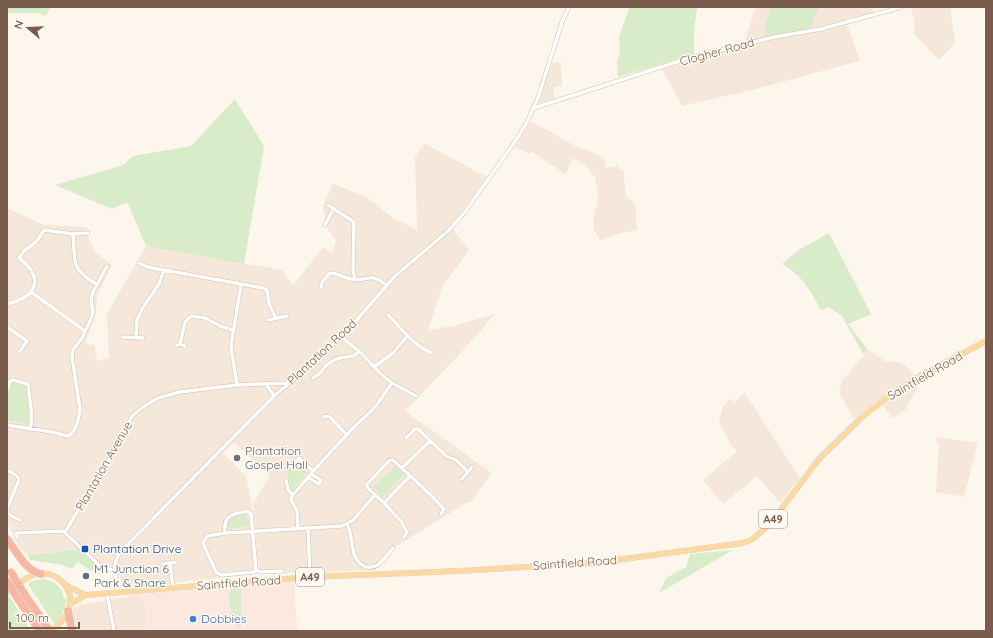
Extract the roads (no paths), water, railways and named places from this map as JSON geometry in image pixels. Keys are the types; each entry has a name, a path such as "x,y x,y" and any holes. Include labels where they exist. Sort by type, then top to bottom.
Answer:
{"highway":[{"path":"7,539 30,569 41,574"},
{"path":"9,569 21,597 38,628"},
{"path":"7,582 51,631"},
{"path":"69,607 72,631"}],"main road":[{"name":"Saintfield Road","path":"65,585 86,595 107,594 310,577 458,571 594,563 742,544 753,539 770,524 819,459 862,417 894,392 916,378 986,341"},
{"name":"A49","path":"41,574 54,576 65,585"},
{"path":"7,592 27,578 41,574"},
{"path":"65,585 70,594 69,607"},
{"name":"Saintfield Road","path":"69,607 86,595"},
{"name":"A49","path":"51,631 62,622 69,607"}],"street":[{"name":"Plantation Road","path":"118,593 114,571 115,562 121,551 274,396 311,365 355,323 395,276 448,231 465,212 514,143 534,108 562,22 569,7"},
{"name":"Clogher Road","path":"534,108 692,57 774,37 821,29 902,7"},
{"path":"328,205 354,222 353,269 355,280"},
{"path":"325,225 334,208"},
{"path":"7,304 21,300 31,292 34,285 33,273 28,265 18,258 24,251 37,241 44,230 73,234 88,233"},
{"path":"73,234 74,261 86,278 96,284"},
{"path":"139,263 147,267 263,288 267,290 269,304 276,318"},
{"path":"7,425 68,436 72,432 79,416 80,408 72,356 73,350 85,331 93,313 91,298 96,284 107,266"},
{"path":"136,338 137,320 142,309 159,284 164,270"},
{"path":"322,287 323,281 330,273 355,280 368,277 378,279 386,285"},
{"path":"237,385 232,353 233,330 241,284"},
{"path":"31,292 85,331"},
{"path":"388,315 416,344 432,353"},
{"path":"185,346 178,345 185,322 191,316 205,318 220,326 233,330"},
{"path":"268,320 287,316"},
{"path":"7,327 27,341 19,352"},
{"path":"374,368 393,353 408,335"},
{"path":"123,337 143,338"},
{"path":"341,337 359,351 374,368 408,394 416,396"},
{"path":"313,378 319,376 326,366 337,358 354,356 359,351"},
{"path":"7,390 10,382 13,380 28,384 31,409 30,429"},
{"path":"298,529 297,511 291,500 293,495 358,423 369,414 392,382"},
{"name":"Plantation Avenue","path":"65,532 135,413 154,401 174,393 237,385 289,383"},
{"path":"266,384 274,396"},
{"path":"324,417 330,415 347,435"},
{"path":"406,438 415,429 418,429 446,456 456,460 468,472"},
{"path":"402,468 430,441"},
{"path":"288,468 299,458 311,474"},
{"path":"407,532 401,521 366,484 389,461 393,460 421,487 426,489 444,509"},
{"path":"462,480 472,467"},
{"path":"7,470 19,477 7,509 8,513 18,519 15,523"},
{"path":"384,503 410,476"},
{"path":"286,480 288,490 293,495"},
{"path":"282,570 260,572 256,570 254,572 221,575 216,572 203,542 207,536 225,533 342,526 353,520 375,495"},
{"path":"441,514 444,509 449,508"},
{"path":"225,533 224,524 226,519 234,513 247,511 251,514 256,570"},
{"path":"347,524 350,531 356,562 372,568 377,566 394,548"},
{"path":"308,528 310,577"},
{"path":"17,537 16,533 61,530 65,532 100,566 114,571"},
{"path":"407,532 412,532"},
{"path":"404,536 407,532"},
{"path":"162,564 176,562"},
{"path":"351,565 356,562"},
{"path":"170,563 173,588"},
{"path":"107,594 114,631"}],"place":[{"name":"Plantation Gospel Hall","path":"237,458"},
{"name":"Plantation Drive","path":"85,549"},
{"name":"M1 Junction 6 Park & Share","path":"86,576"},
{"name":"Dobbies","path":"193,619"}]}
